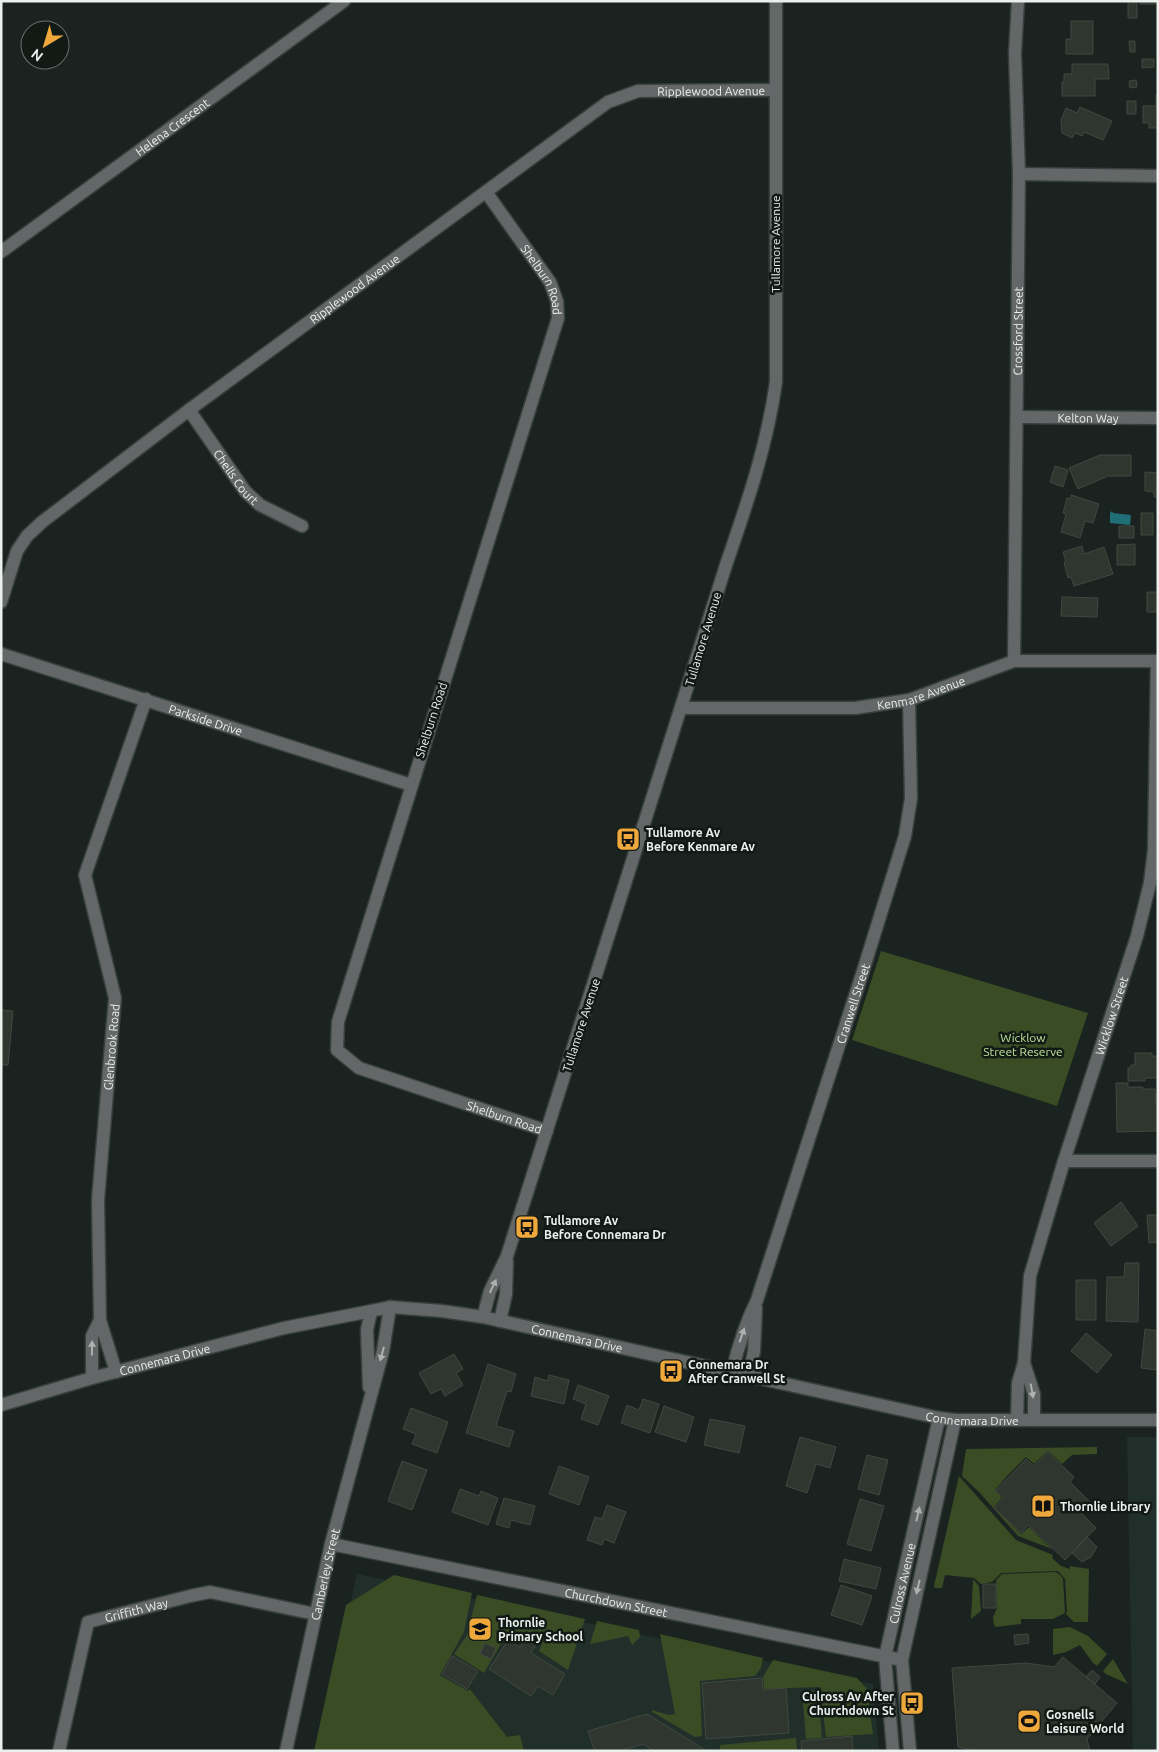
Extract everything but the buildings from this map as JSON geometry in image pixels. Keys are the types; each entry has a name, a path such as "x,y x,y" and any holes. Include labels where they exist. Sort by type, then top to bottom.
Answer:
{"street":[{"name":"Helena Crescent","path":"1,252 344,1"},
{"name":"Tullamore Avenue","path":"483,1317 490,1290 507,1256 726,564 757,474 772,412 776,382 776,1"},
{"name":"Crossford Street","path":"1014,661 1019,174 1015,53 1018,1"},
{"name":"Ripplewood Avenue","path":"1,602 17,551 27,536 42,522 188,410 608,102 638,91 775,90"},
{"path":"1019,174 1158,176"},
{"name":"Shelburn Road","path":"486,192 550,282 557,301 558,318 338,1022 337,1050 359,1068 547,1131"},
{"name":"Chells Court","path":"188,410 246,491 260,505 302,526"},
{"name":"Kelton Way","path":"1018,417 1158,418"},
{"name":"Parkside Drive","path":"1,654 411,785"},
{"name":"Kenmare Avenue","path":"682,708 855,708 909,700 1014,661 1158,661"},
{"name":"Wicklow Street","path":"1017,1420 1018,1383 1024,1363 1030,1276 1064,1161 1137,936 1150,908 1150,884 1154,850 1158,661"},
{"name":"Glenbrook Road","path":"116,1372 100,1320 98,1200 115,998 85,875 146,700"},
{"name":"Cranwell Street","path":"732,1372 746,1321 757,1300 905,836 911,798 909,700"},
{"path":"1064,1161 1158,1162"},
{"name":"Tullamore Avenue","path":"500,1321 506,1294 507,1256"},
{"name":"Cranwell Street","path":"749,1376 754,1351 757,1300"},
{"name":"Connemara Drive","path":"1,1405 92,1378 284,1328 390,1307 442,1311 483,1317 939,1418 955,1420 1158,1420"},
{"name":"Camberley Street","path":"286,1751 331,1544 383,1351 390,1307"},
{"name":"Camberley Street","path":"369,1400 367,1330 370,1311"},
{"name":"Glenbrook Road","path":"92,1378 92,1336 100,1320"},
{"name":"Wicklow Street","path":"1024,1363 1034,1394 1034,1420"},
{"name":"Culross Avenue","path":"893,1751 885,1657 939,1418"},
{"name":"Culross Avenue","path":"910,1751 902,1660 955,1420"},
{"name":"Churchdown Street","path":"331,1544 902,1660"},
{"name":"Griffith Way","path":"59,1751 88,1622 210,1592 315,1614"}],"shaded area":[{"path":"1127,1437 1158,1437 1158,1751 1133,1751"},
{"name":"Thornlie Primary School","path":"357,1574 873,1684 879,1751 321,1751 326,1710"}],"green space":[{"name":"Wicklow Street Reserve","path":"881,951 1088,1013 1057,1106 852,1040"},
{"path":"1097,1447 1097,1454 1072,1455 1062,1464 1048,1451 1034,1464 1026,1457 995,1490 1002,1498 994,1507 1021,1534 1029,1527 1052,1549 1018,1536 979,1492 962,1476 966,1449"},
{"path":"959,1476 1016,1540 1053,1555 1052,1558 1061,1566 1070,1569 1070,1566 1089,1569 1088,1622 1074,1622 1066,1614 1065,1579 1058,1571 1001,1573 992,1582 981,1584 974,1578 945,1575 942,1588 935,1588"},
{"path":"1056,1572 1063,1579 1065,1613 1053,1619 1021,1619 1021,1624 996,1627 994,1625 993,1617 997,1608 996,1580 1002,1574"},
{"path":"394,1575 472,1593 464,1632 440,1675 468,1691 470,1689 507,1737 520,1735 524,1751 314,1751 346,1605"},
{"path":"973,1579 979,1586 981,1611 971,1619"},
{"path":"477,1595 585,1619 568,1670 539,1651 543,1641 526,1631 519,1642 505,1637 484,1673 454,1654 467,1635"},
{"path":"597,1621 639,1630 640,1637 632,1645 628,1636 590,1644"},
{"path":"1070,1627 1088,1636 1107,1654 1097,1666 1080,1645 1066,1652 1053,1655 1053,1629"},
{"path":"660,1634 763,1658 761,1668 755,1676 700,1681 702,1736 695,1737 652,1712 652,1710 669,1715 675,1714"},
{"path":"1113,1659 1128,1684 1103,1671"},
{"path":"773,1660 857,1678 867,1689 873,1734 826,1737 820,1687 764,1689 763,1677"},
{"path":"818,1690 822,1738 806,1739 802,1691"},
{"path":"796,1738 797,1751 720,1751 720,1745"}],"water":[{"path":"1112,511 1113,513 1131,515 1130,525 1110,523 1110,513"}],"place":[{"name":"Tullamore Av Before Kenmare Av","path":"628,839"},
{"name":"Tullamore Av Before Connemara Dr","path":"527,1227"},
{"name":"Connemara Dr After Cranwell St","path":"671,1371"},
{"name":"Thornlie Library","path":"1043,1506"},
{"name":"Thornlie Primary School","path":"480,1629"},
{"name":"Culross Av After Churchdown St","path":"912,1703"},
{"name":"Gosnells Leisure World","path":"1029,1721"}]}
